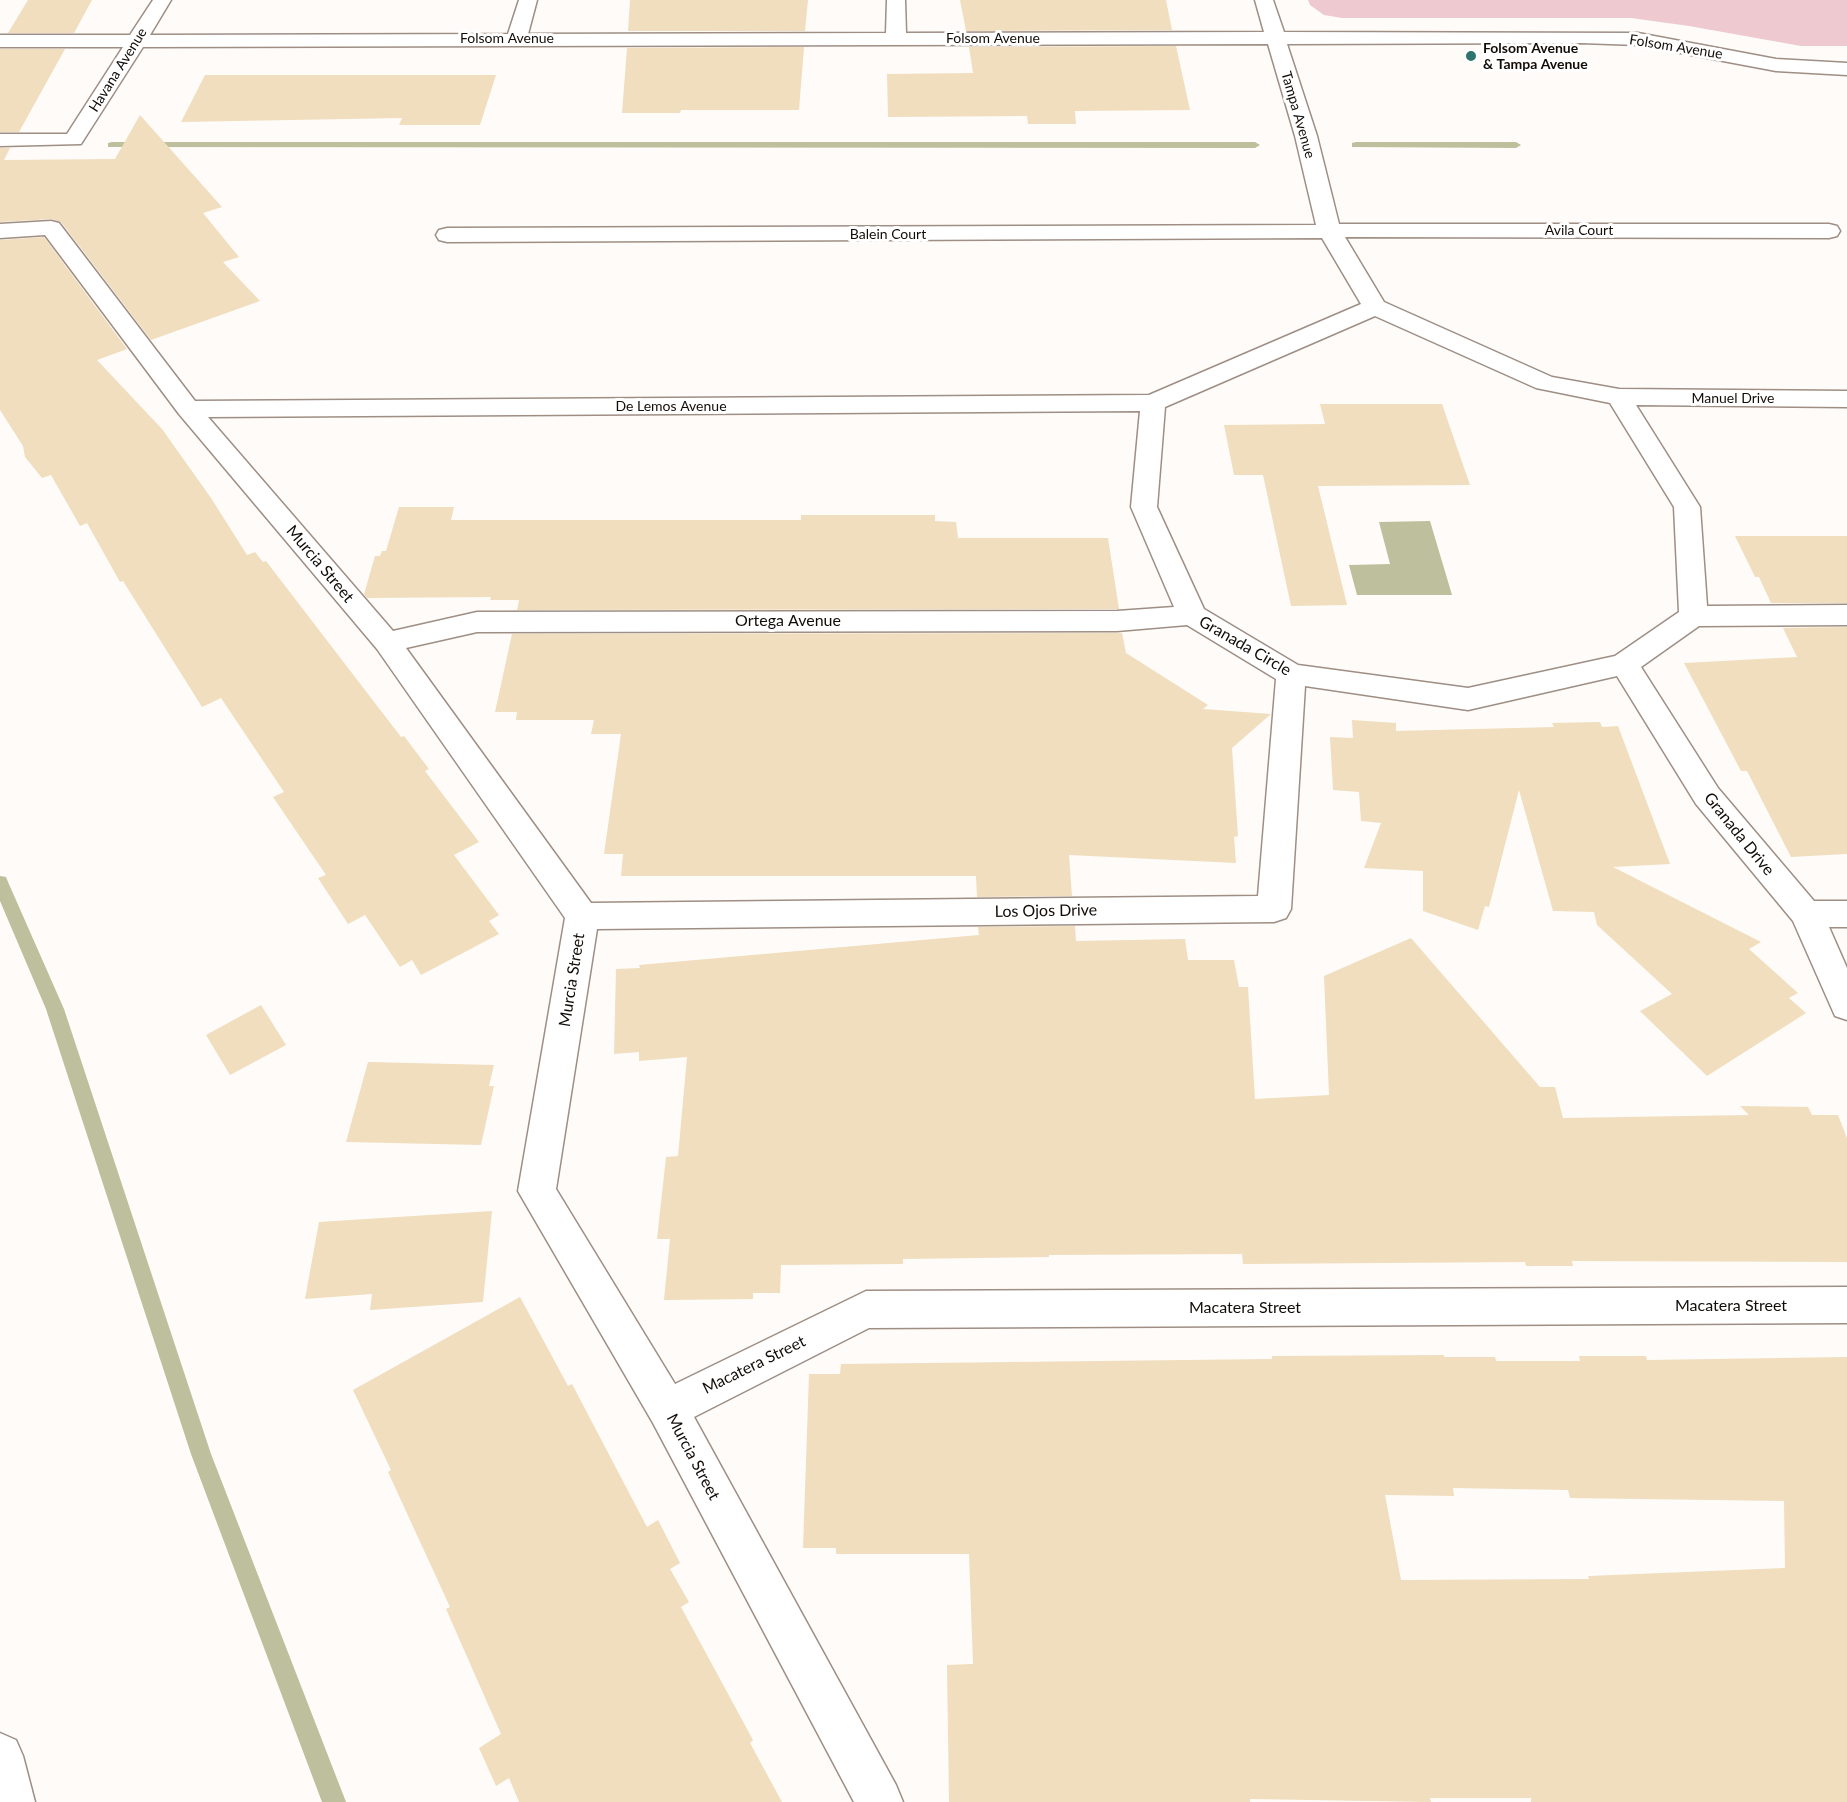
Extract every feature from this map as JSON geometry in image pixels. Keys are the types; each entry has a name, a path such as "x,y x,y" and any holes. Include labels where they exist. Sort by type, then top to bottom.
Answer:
{"main road":[{"name":"Havana Avenue","path":"0,140 74,140 162,0"},
{"path":"517,38 528,0"},
{"path":"896,0 896,38"},
{"name":"Tampa Avenue","path":"1264,0 1274,39 1306,136 1329,230"},
{"name":"Folsom Avenue","path":"0,41 517,38 1638,39 1776,64 1847,69"},
{"name":"Murcia Street","path":"0,231 51,228 188,409 387,642 582,916 537,1191 667,1408 879,1802"},
{"path":"1329,230 1375,307 1545,383 1619,398 1687,507 1693,616 1847,615"},
{"name":"Avila Court","path":"1329,230 1829,231"},
{"name":"Balein Court","path":"447,235 1276,233 1329,230"},
{"path":"1153,403 1375,307"},
{"name":"Manuel Drive","path":"1619,398 1847,399"},
{"name":"De Lemos Avenue","path":"188,409 1153,403"},
{"name":"Granada Circle","path":"1153,403 1144,507 1192,615 1291,674 1468,699 1624,664 1693,616"},
{"name":"Ortega Avenue","path":"387,642 477,622 1117,621 1192,615"},
{"name":"Granada Drive","path":"1624,664 1707,796 1806,914 1847,1006"},
{"name":"Los Ojos Drive","path":"582,916 1274,909 1291,674"},
{"path":"1806,914 1847,914"},
{"name":"Macatera Street","path":"667,1408 866,1310 1847,1305"},
{"path":"0,1756 11,1802"}],"shaded area":[{"path":"1308,0 1847,0 1847,46 1801,46 1631,18 1342,18 1324,15 1310,5"},
{"path":"1430,521 1452,595 1357,595 1349,565 1390,564 1379,522"}],"building":[{"path":"28,0 92,0 74,33 8,33"},
{"path":"630,0 808,0 805,31 628,31"},
{"path":"960,0 1166,0 1172,30 966,31"},
{"path":"1176,46 1190,110 1075,111 1076,124 1028,124 1027,116 888,117 887,74 973,73 969,47"},
{"path":"804,47 799,110 681,110 680,113 622,113 627,48"},
{"path":"0,49 65,49 19,132 0,132"},
{"path":"205,75 496,75 480,125 399,125 402,118 181,122"},
{"path":"140,115 222,207 203,213 239,257 223,262 260,301 151,340 61,222 51,219 0,222 0,148 10,148 4,160 115,159"},
{"path":"44,237 127,349 97,360 162,429 211,498 247,555 255,552 263,562 266,561 401,737 404,736 429,769 425,771 479,842 454,855 499,915 489,921 499,934 421,975 412,960 400,967 365,915 348,924 318,878 326,875 273,797 284,792 221,698 202,707 123,581 120,582 87,523 80,526 51,475 42,478 25,457 23,446 0,410 0,240"},
{"path":"1320,404 1442,404 1470,485 1318,486 1347,605 1291,606 1263,475 1234,475 1224,425 1325,424"},
{"path":"399,507 454,507 451,520 801,520 801,515 935,515 935,521 956,522 958,538 1108,538 1119,609 517,610 519,600 490,600 491,597 367,598 364,594 375,556 380,556 382,551 386,551"},
{"path":"1735,536 1847,536 1847,603 1771,603"},
{"path":"1847,627 1847,854 1791,857 1747,771 1741,771 1684,663 1797,657 1783,628"},
{"path":"1122,633 1126,653 1208,705 1203,709 1271,714 1232,748 1238,836 1234,837 1236,863 1069,855 1072,896 977,897 976,876 621,876 623,854 604,854 621,734 591,734 594,720 516,720 517,712 495,712 512,634"},
{"path":"1352,720 1396,723 1396,731 1554,727 1552,723 1600,722 1602,727 1618,726 1670,864 1613,867 1761,942 1749,949 1798,993 1789,998 1806,1013 1707,1076 1640,1011 1672,994 1597,925 1594,912 1553,911 1519,790 1489,907 1485,906 1478,930 1423,911 1423,871 1364,868 1381,823 1361,821 1359,792 1333,790 1330,737 1353,738"},
{"path":"1075,926 1076,941 1185,939 1188,960 1234,960 1239,987 1248,987 1255,1099 1329,1095 1324,976 1411,938 1540,1087 1555,1087 1563,1118 1749,1115 1740,1106 1808,1107 1812,1115 1838,1115 1847,1138 1847,1262 1572,1261 1573,1266 1526,1266 1525,1262 1243,1264 1242,1254 1049,1255 1049,1257 903,1259 903,1264 781,1265 780,1293 753,1293 753,1299 664,1300 670,1239 657,1239 666,1157 678,1156 687,1057 639,1061 639,1052 614,1054 616,969 640,968 639,965 979,935 978,927"},
{"path":"261,1005 286,1045 230,1075 206,1035"},
{"path":"368,1062 494,1065 489,1086 494,1086 481,1145 346,1142"},
{"path":"492,1211 483,1302 370,1310 372,1294 305,1299 319,1222"},
{"path":"520,1297 568,1386 572,1384 647,1527 658,1520 680,1563 670,1569 689,1602 681,1607 753,1740 750,1743 782,1802 519,1802 509,1778 496,1786 479,1748 501,1734 446,1609 450,1607 388,1472 391,1470 353,1390"},
{"path":"1444,1355 1444,1357 1495,1357 1496,1361 1580,1361 1579,1356 1646,1356 1647,1360 1847,1357 1847,1802 1531,1802 1531,1798 1430,1798 1431,1802 1250,1799 1250,1802 949,1802 947,1665 973,1664 969,1554 836,1554 836,1548 803,1548 809,1374 840,1374 841,1364 1272,1359 1272,1356","holes":["1453,1488 1568,1490 1570,1498 1784,1501 1785,1568 1588,1576 1589,1579 1401,1580 1385,1495 1454,1496"]}],"waterway":[{"path":"112,145 1255,145"},
{"path":"1356,145 1516,145"},
{"path":"0,882 55,1009 201,1454 334,1802"}],"place":[{"name":"Folsom Avenue & Tampa Avenue","path":"1471,56"}]}
